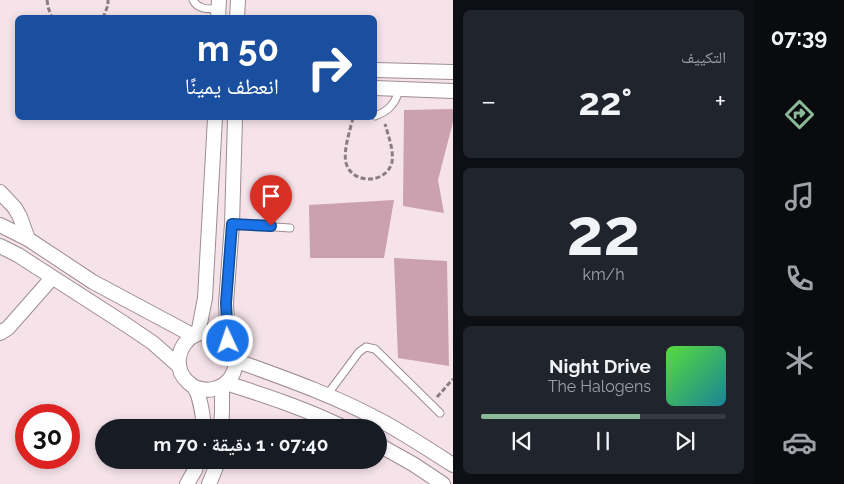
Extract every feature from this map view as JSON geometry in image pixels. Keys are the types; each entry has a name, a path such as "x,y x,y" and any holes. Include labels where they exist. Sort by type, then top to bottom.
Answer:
{"street":[{"path":"238,0 238,15"},
{"path":"377,70 453,72"},
{"path":"377,88 453,91"},
{"path":"196,335 205,298 215,120"},
{"path":"228,341 226,303 232,224 235,120"},
{"path":"0,192 15,208 28,239"},
{"path":"0,225 28,239 93,282 196,335"},
{"path":"0,246 18,255 126,324 153,343 179,366"},
{"path":"0,333 8,328 52,278"},
{"path":"206,332 222,336 228,341 234,350 237,360 236,369 232,377 224,385 204,390 194,387 184,378 179,366 179,359 181,350 186,342 196,335 206,332"},
{"path":"237,360 326,395 383,422 422,444 453,465"},
{"path":"222,419 224,385"},
{"path":"224,385 267,396 326,419"},
{"path":"194,387 202,407 203,419"},
{"path":"387,449 443,484"},
{"path":"187,484 195,469"},
{"path":"209,484 215,469"}],"lane":[{"path":"193,0 194,4 202,9 219,9"},
{"path":"377,116 383,114 394,104 399,89"},
{"path":"232,224 290,228"},
{"path":"326,395 359,352 366,347 375,349 440,413"}],"path":[{"path":"47,0 51,15"},
{"path":"104,15 108,0"},
{"path":"353,120 345,154 346,164 351,173 360,178 370,180 380,177 387,171 392,162 392,151 383,114"},
{"path":"430,404 453,379"}],"building":[{"path":"453,109 453,122 438,180 444,213 403,206 404,110"},
{"path":"394,200 384,258 310,258 309,205"},
{"path":"394,258 447,261 449,366 398,358"}],"route":[{"path":"228,341 226,303 232,224 271,226"}]}
